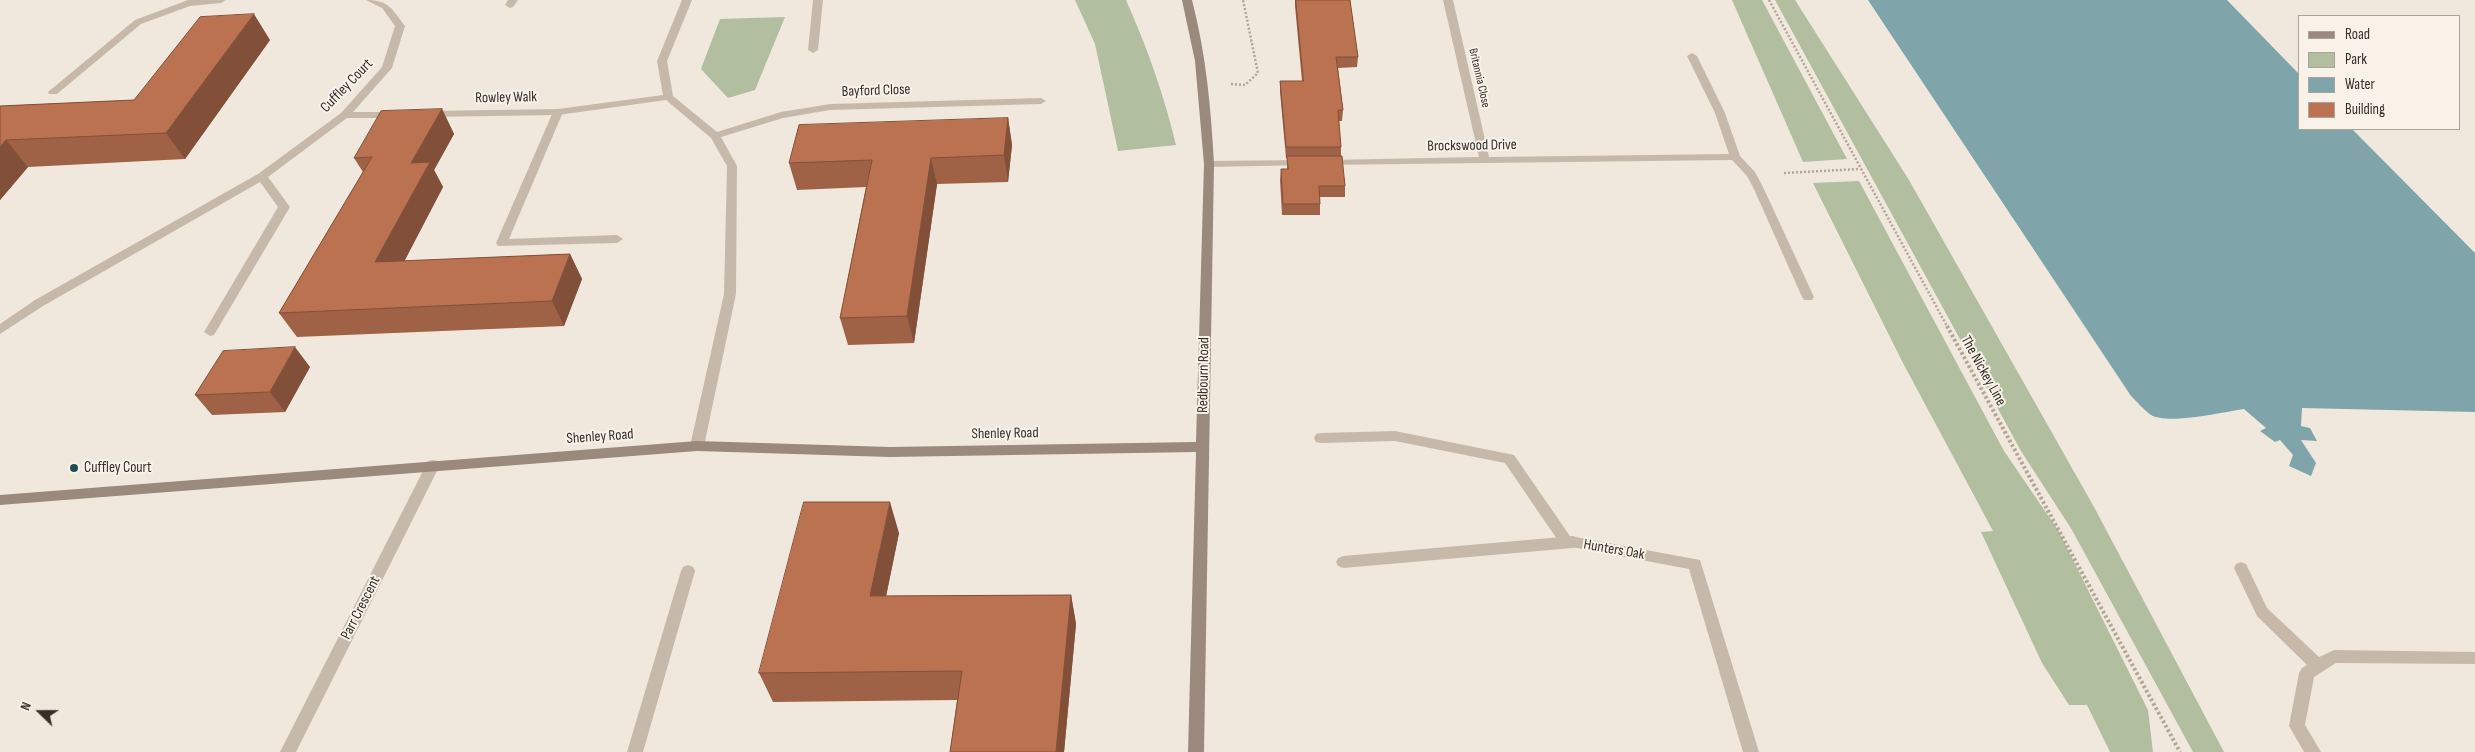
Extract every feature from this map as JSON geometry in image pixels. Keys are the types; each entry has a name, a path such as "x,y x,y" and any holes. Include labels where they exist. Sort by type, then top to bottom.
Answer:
{"main road":[{"name":"Redbourn Road","path":"1187,0 1197,32 1205,84 1209,164 1196,752"},
{"name":"Shenley Road","path":"0,500 696,446 890,452 1203,447"}],"street":[{"path":"53,92 138,22 190,2 221,0"},
{"name":"Cuffley Court","path":"2,327 39,303 262,176 344,115 387,68 400,26 385,6 371,0"},
{"path":"687,0 662,61 668,97 715,136 732,166 730,294 696,446"},
{"path":"813,50 818,0"},
{"name":"Britannia Close","path":"1448,0 1485,161"},
{"path":"1692,56 1720,113 1734,157 1751,174 1758,187 1808,297"},
{"name":"Rowley Walk","path":"344,115 558,112 668,97"},
{"name":"Bayford Close","path":"715,136 781,115 830,107 1041,101"},
{"path":"558,112 502,243 617,239"},
{"name":"Brockswood Drive","path":"1209,164 1734,157"},
{"path":"210,332 253,262 284,206 262,176"},
{"name":"Hunters Oak","path":"1321,438 1395,436 1508,459 1566,541 1695,564 1751,752"},
{"name":"Parr Crescent","path":"288,752 433,465"},
{"path":"1343,562 1573,542"},
{"path":"2240,568 2262,612 2318,666"},
{"path":"635,752 688,571"},
{"path":"2313,752 2297,726 2307,673 2334,656 2475,658"}],"path":[{"path":"1205,84 1245,85 1258,73 1243,0"},
{"name":"The Nickey Line","path":"1769,0 2180,752"},
{"path":"1751,174 1860,169"}],"green space":[{"path":"1075,0 1126,0 1154,71 1176,145 1118,151 1095,44"},
{"path":"1732,0 1762,0 1847,159 1803,162"},
{"path":"1775,0 1795,0 1909,180 2094,507 2224,752 2193,752 2072,530 2021,451"},
{"path":"785,17 755,90 728,98 701,69 720,19"},
{"path":"1859,181 2004,451 2058,530 2148,710 2153,752 2110,752 2087,705 2069,705 2042,663 1981,532 1993,531 1903,363 1813,183"}],"water":[{"path":"1868,0 2227,0 2298,73 2298,130 2353,130 2475,253 2475,412 2302,408 2301,426 2310,428 2317,441 2301,440 2316,463 2311,476 2289,466 2293,455 2280,440 2275,442 2260,431 2266,428 2244,409 2182,418 2159,418 2151,415 2131,396"}],"building":[{"path":"1296,0 1350,0 1358,57 1336,57 1343,110 1338,110 1341,147 1286,147 1280,81 1303,81"},
{"path":"254,14 166,133 6,140 0,147 0,106 134,100 200,17"},
{"path":"442,109 411,163 430,162 375,262 570,254 552,301 279,313 372,157 354,158 381,111"},
{"path":"1008,118 1004,155 931,158 907,316 840,318 872,160 789,163 799,125"},
{"path":"1287,156 1342,156 1345,186 1319,186 1320,204 1283,204 1281,169 1288,169"},
{"path":"295,347 270,392 195,395 223,351"},
{"path":"804,502 890,502 870,596 1071,595 1056,752 950,752 962,671 759,673"}],"place":[{"name":"Cuffley Court","path":"74,468"}]}
